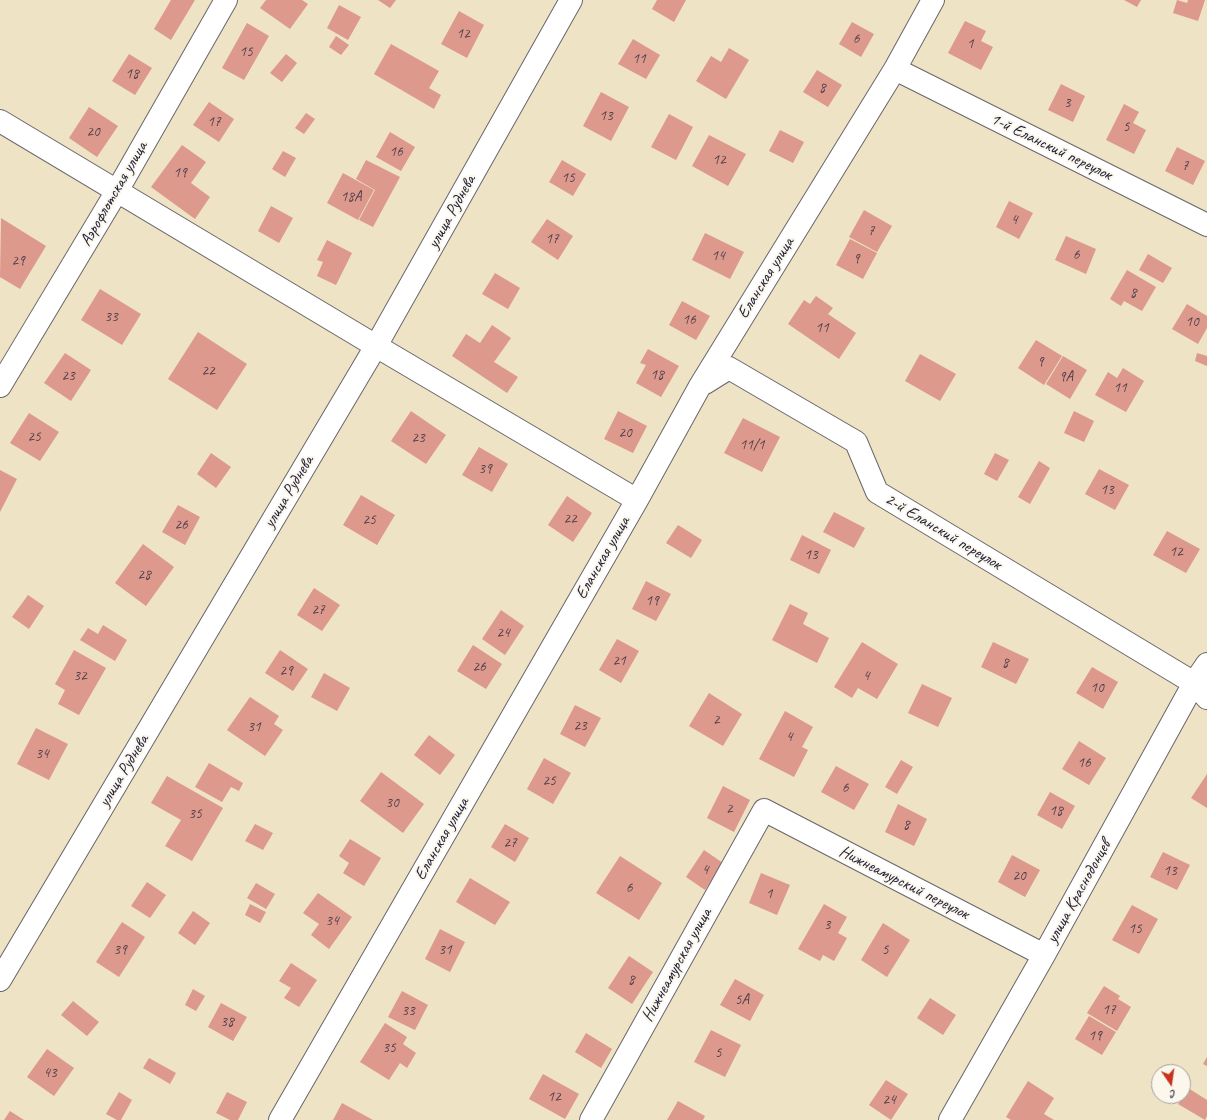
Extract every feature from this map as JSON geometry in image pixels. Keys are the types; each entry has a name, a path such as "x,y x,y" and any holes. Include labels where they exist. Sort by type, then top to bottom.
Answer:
{"street":[{"name":"Аэрофлотская улица","path":"0,386 117,191 226,0"},
{"name":"улица Руднева","path":"0,980 376,346 571,0"},
{"name":"Еланская улица","path":"280,1120 637,500 700,386 895,69 933,0"},
{"name":"1-й Еланский переулок","path":"895,69 1207,225"},
{"path":"0,121 637,500"},
{"name":"2-й Еланский переулок","path":"700,386 729,368 856,442 877,492 1200,690"},
{"name":"улица Краснодонцев","path":"950,1120 1044,955 1200,690 1207,664"},
{"name":"Нижнеамурский переулок","path":"764,810 1044,955"},
{"name":"Нижнеамурская улица","path":"591,1120 764,810"}],"building":[{"path":"171,0 195,0 171,40 154,29"},
{"path":"266,0 302,0 308,4 290,29 260,8"},
{"path":"378,0 396,0 390,8"},
{"path":"657,0 686,0 674,22 652,9"},
{"path":"1124,0 1141,0 1137,7"},
{"path":"1177,0 1187,3 1188,0 1205,0 1198,21 1173,13"},
{"path":"339,5 361,17 348,40 327,28"},
{"path":"459,11 484,25 467,58 441,44"},
{"path":"965,21 986,31 981,41 993,47 981,70 948,53"},
{"path":"852,22 874,34 861,57 839,44"},
{"path":"247,23 269,36 244,80 222,68"},
{"path":"336,36 349,45 341,55 329,47"},
{"path":"633,39 660,55 646,79 618,64"},
{"path":"391,44 439,71 429,88 441,95 434,109 374,74"},
{"path":"729,48 749,60 726,99 696,81 711,56 721,62"},
{"path":"129,54 152,68 135,95 112,81"},
{"path":"286,54 297,63 282,82 270,73"},
{"path":"817,70 842,85 828,107 803,92"},
{"path":"1061,84 1085,96 1073,122 1048,110"},
{"path":"601,92 629,107 611,141 583,126"},
{"path":"209,102 234,119 219,142 193,125"},
{"path":"1124,104 1139,112 1133,123 1146,130 1134,154 1106,140"},
{"path":"89,107 118,126 97,157 69,138"},
{"path":"306,113 315,119 304,134 295,128"},
{"path":"669,114 693,127 676,160 651,147"},
{"path":"780,130 804,142 793,163 769,151"},
{"path":"390,132 415,147 401,171 376,157"},
{"path":"709,135 746,154 728,186 692,166"},
{"path":"182,145 206,162 191,183 210,197 195,219 151,187"},
{"path":"1177,147 1205,161 1193,185 1165,171"},
{"path":"283,151 296,158 285,177 272,169"},
{"path":"366,160 400,177 373,227 359,220 375,190 356,179"},
{"path":"562,160 586,174 573,196 549,182"},
{"path":"343,173 374,190 358,220 327,203"},
{"path":"1009,201 1033,213 1019,239 996,227"},
{"path":"271,206 293,218 279,243 258,231"},
{"path":"864,210 892,226 877,252 849,237"},
{"path":"1,218 46,246 20,289 0,277"},
{"path":"547,219 573,236 558,260 531,242"},
{"path":"705,233 744,252 730,279 692,260"},
{"path":"1066,236 1096,249 1086,274 1055,260"},
{"path":"850,239 877,253 863,279 836,265"},
{"path":"327,240 352,253 336,285 317,276 323,262 317,260"},
{"path":"1148,254 1172,268 1163,283 1139,270"},
{"path":"1127,270 1156,287 1142,311 1124,301 1121,306 1110,299"},
{"path":"495,273 520,288 508,309 482,294"},
{"path":"100,289 141,314 122,345 81,320"},
{"path":"816,296 833,308 828,314 856,333 839,359 788,324 804,300 810,304"},
{"path":"682,301 710,316 696,340 669,325"},
{"path":"1187,304 1207,316 1207,328 1198,344 1172,329"},
{"path":"492,325 511,338 494,362 518,377 507,393 452,356 466,334 480,343"},
{"path":"198,332 247,364 217,410 168,379"},
{"path":"1036,340 1062,356 1044,385 1018,368"},
{"path":"648,349 679,366 661,397 636,383 646,365 640,363"},
{"path":"65,353 91,370 71,401 44,383"},
{"path":"1197,353 1207,356 1207,366 1195,361"},
{"path":"920,354 956,374 940,401 905,381"},
{"path":"1063,356 1087,370 1070,399 1046,384"},
{"path":"1123,368 1144,381 1126,412 1095,395 1108,372 1117,378"},
{"path":"411,411 446,435 426,464 391,441"},
{"path":"618,411 647,426 633,453 604,439"},
{"path":"1074,411 1094,421 1084,442 1064,433"},
{"path":"29,413 59,432 40,461 10,443"},
{"path":"743,418 780,437 762,472 724,453"},
{"path":"479,447 508,464 492,492 462,475"},
{"path":"211,453 231,467 216,488 197,474"},
{"path":"995,453 1009,460 997,481 984,474"},
{"path":"1039,461 1050,468 1030,504 1018,497"},
{"path":"1099,469 1129,485 1115,510 1085,494"},
{"path":"0,470 17,479 0,512"},
{"path":"361,495 395,515 377,545 343,525"},
{"path":"567,496 592,513 573,542 548,525"},
{"path":"178,505 200,517 185,545 162,532"},
{"path":"834,512 865,528 854,548 823,532"},
{"path":"678,525 702,540 691,558 666,543"},
{"path":"1167,531 1200,549 1186,573 1153,555"},
{"path":"802,535 831,550 819,574 790,560"},
{"path":"143,544 174,567 146,606 115,583"},
{"path":"646,581 671,594 656,621 632,609"},
{"path":"314,588 340,605 322,631 297,615"},
{"path":"28,595 44,606 29,629 12,617"},
{"path":"790,604 808,613 803,624 829,638 817,663 772,640"},
{"path":"501,610 524,626 505,655 482,639"},
{"path":"103,625 127,640 115,661 80,640 88,628 98,634"},
{"path":"617,639 639,651 621,683 599,670"},
{"path":"862,642 898,664 877,699 858,688 852,698 834,687"},
{"path":"993,642 1029,659 1016,684 981,667"},
{"path":"473,645 502,664 486,689 457,671"},
{"path":"74,650 106,668 79,715 58,704 65,690 55,684"},
{"path":"280,650 308,669 293,691 265,673"},
{"path":"1092,667 1118,682 1103,709 1076,693"},
{"path":"324,673 350,688 337,711 311,697"},
{"path":"922,684 952,698 938,727 908,713"},
{"path":"709,693 742,714 723,746 689,726"},
{"path":"250,697 279,716 274,724 283,730 265,756 227,730"},
{"path":"575,705 601,718 585,747 560,734"},
{"path":"785,711 813,727 802,747 808,750 794,777 759,759"},
{"path":"36,728 68,744 49,780 17,764"},
{"path":"429,735 455,755 440,775 414,755"},
{"path":"1079,741 1106,758 1089,785 1062,769"},
{"path":"544,758 571,773 553,804 527,789"},
{"path":"901,760 913,767 897,794 885,787"},
{"path":"209,763 243,783 239,791 231,787 222,802 195,787"},
{"path":"836,766 869,784 854,810 821,792"},
{"path":"381,772 424,804 403,833 360,801"},
{"path":"1207,774 1207,808 1191,798"},
{"path":"167,776 223,808 192,861 165,846 181,820 151,803"},
{"path":"723,786 750,800 734,832 707,818"},
{"path":"1050,792 1075,806 1062,829 1037,815"},
{"path":"898,804 927,819 914,846 885,832"},
{"path":"255,824 273,833 263,850 245,841"},
{"path":"505,824 529,838 515,862 491,847"},
{"path":"350,839 381,858 364,886 343,873 349,863 339,856"},
{"path":"704,850 723,863 705,890 686,877"},
{"path":"1163,852 1190,865 1177,890 1150,877"},
{"path":"1012,855 1040,870 1025,897 998,882"},
{"path":"620,856 662,883 639,920 596,893"},
{"path":"761,873 790,885 777,915 749,903"},
{"path":"470,878 510,902 495,925 456,902"},
{"path":"147,882 166,895 150,918 131,906"},
{"path":"256,883 275,894 266,909 247,898"},
{"path":"318,893 352,917 329,949 311,935 319,924 303,913"},
{"path":"250,904 266,912 260,923 245,915"},
{"path":"824,904 847,917 838,933 847,938 834,961 823,955 820,961 798,949"},
{"path":"1132,905 1158,919 1139,954 1112,940"},
{"path":"193,911 210,923 195,945 178,933"},
{"path":"122,922 145,937 119,977 96,962"},
{"path":"883,923 910,940 887,977 861,960"},
{"path":"440,929 465,942 450,972 425,959"},
{"path":"629,956 653,972 632,1004 608,988"},
{"path":"291,963 317,980 299,1007 284,998 291,988 279,981"},
{"path":"735,979 764,995 750,1021 720,1005"},
{"path":"1104,986 1120,996 1118,999 1131,1007 1117,1031 1087,1013"},
{"path":"193,989 205,996 196,1011 185,1005"},
{"path":"402,991 428,1005 415,1030 388,1017"},
{"path":"930,998 956,1015 943,1035 917,1018"},
{"path":"73,1001 99,1022 87,1036 61,1015"},
{"path":"221,1003 247,1017 233,1041 208,1027"},
{"path":"1089,1016 1116,1032 1102,1055 1075,1039"},
{"path":"385,1023 407,1037 403,1044 416,1053 407,1068 400,1063 389,1080 360,1062"},
{"path":"711,1030 741,1045 725,1077 694,1062"},
{"path":"586,1033 612,1049 601,1068 575,1052"},
{"path":"47,1049 74,1068 54,1096 27,1077"},
{"path":"1207,1057 1207,1066 1203,1064"},
{"path":"149,1058 176,1073 170,1084 143,1068"},
{"path":"543,1074 579,1094 565,1119 529,1099"},
{"path":"886,1080 908,1094 891,1120 869,1105"},
{"path":"1028,1081 1054,1098 1044,1114 1054,1120 1011,1120 1006,1117"},
{"path":"1191,1090 1207,1100 1207,1116 1205,1120 1178,1104 1191,1104"},
{"path":"119,1092 132,1100 121,1120 117,1120 106,1114"},
{"path":"227,1092 247,1102 238,1120 230,1120 216,1113"},
{"path":"678,1101 705,1116 703,1120 667,1120"},
{"path":"342,1103 373,1120 333,1120"},
{"path":"10,1111 24,1120 4,1120"}]}
